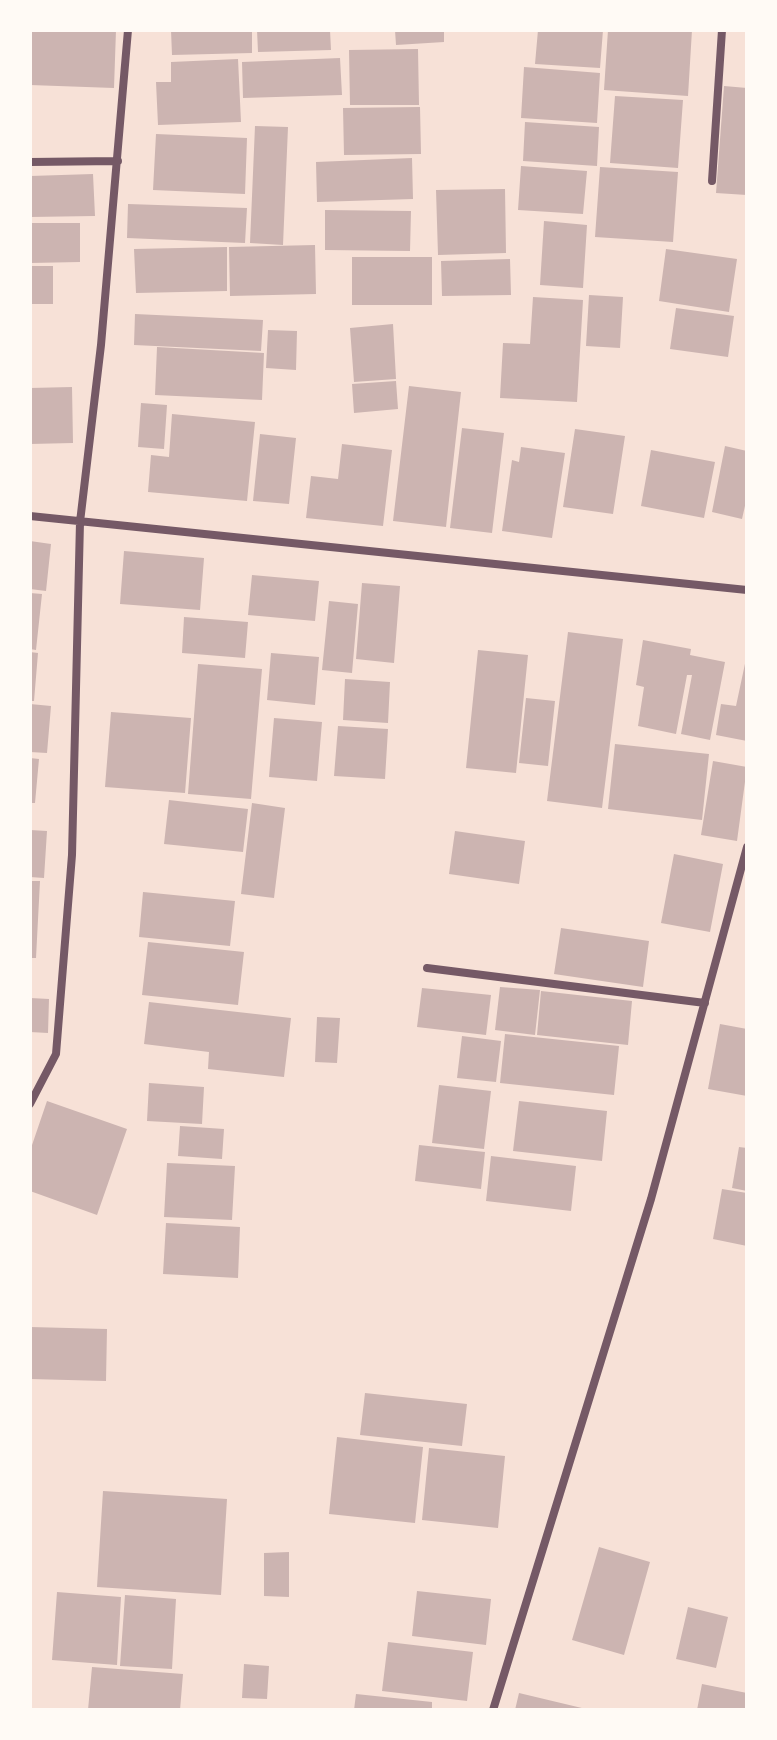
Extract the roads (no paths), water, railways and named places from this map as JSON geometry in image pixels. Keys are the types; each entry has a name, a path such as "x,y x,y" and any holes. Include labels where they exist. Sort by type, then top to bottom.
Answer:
{"street":[{"path":"30,1104 56,1054 72,855 80,522 101,345 128,30"},
{"path":"712,181 722,30"},
{"path":"30,162 118,161"},
{"path":"30,516 747,590"},
{"path":"493,1710 651,1199 747,847"},
{"path":"427,968 705,1003"}]}
